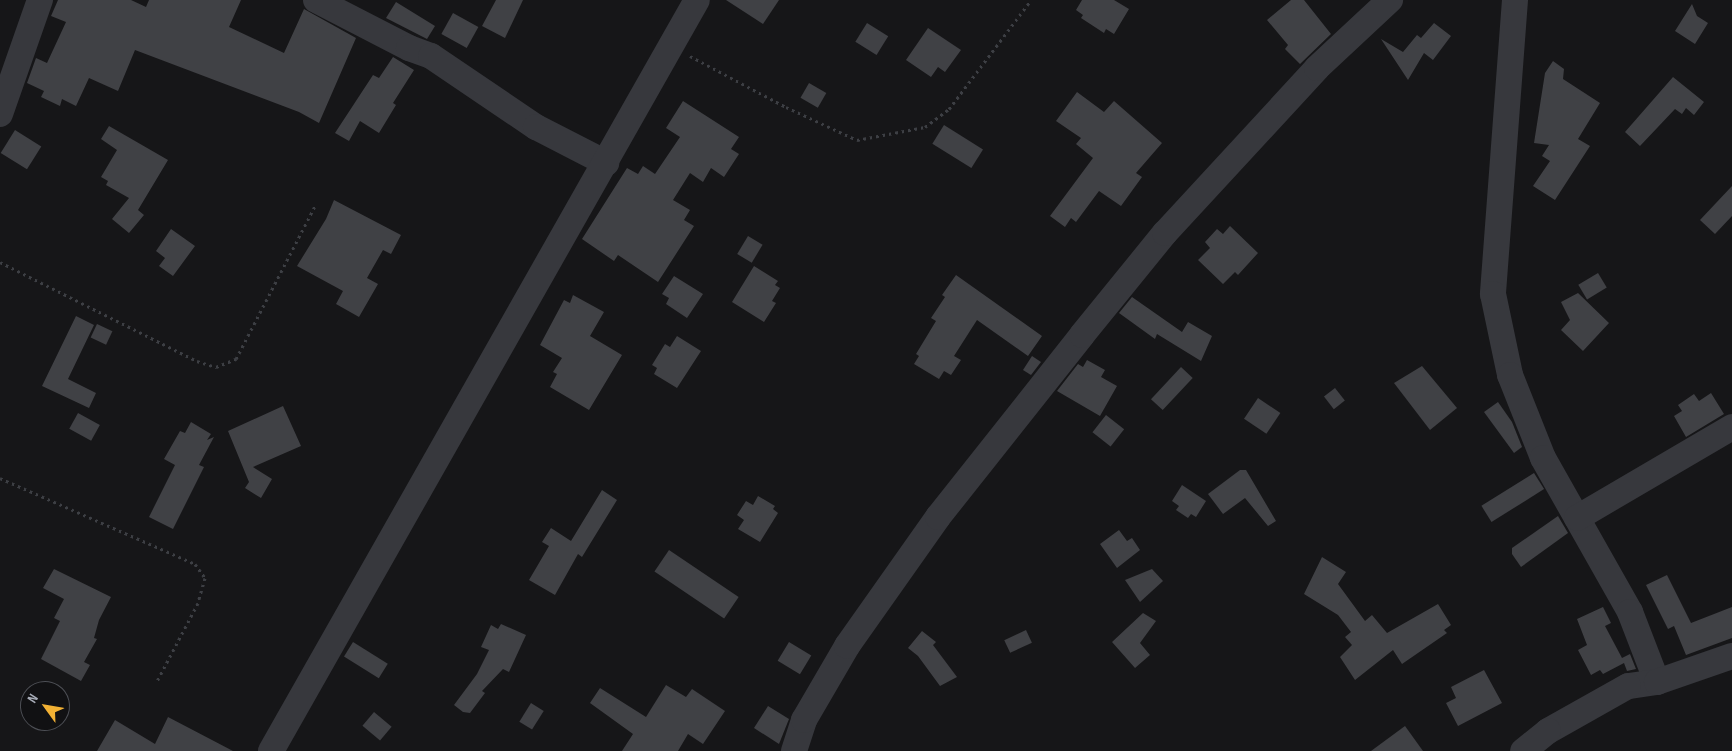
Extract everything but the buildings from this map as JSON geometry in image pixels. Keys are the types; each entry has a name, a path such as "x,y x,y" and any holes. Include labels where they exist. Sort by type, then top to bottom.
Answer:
{"street":[{"path":"0,114 40,0"},
{"path":"316,0 409,48 431,56 536,126 606,163"},
{"path":"271,751 697,0"},
{"path":"794,751 804,720 847,646 938,517 1082,335 1165,233 1317,68 1390,0"},
{"path":"1514,0 1493,294 1510,375 1543,458 1630,612 1657,682"},
{"path":"1577,518 1732,427"},
{"path":"1522,751 1548,732 1628,686 1657,682 1732,656"}],"path":[{"path":"670,45 786,107 857,140 925,128 949,110 1030,0"},
{"path":"0,262 197,360 216,367 236,359 316,204"},
{"path":"0,478 196,564 205,578 198,603 156,683"}]}
